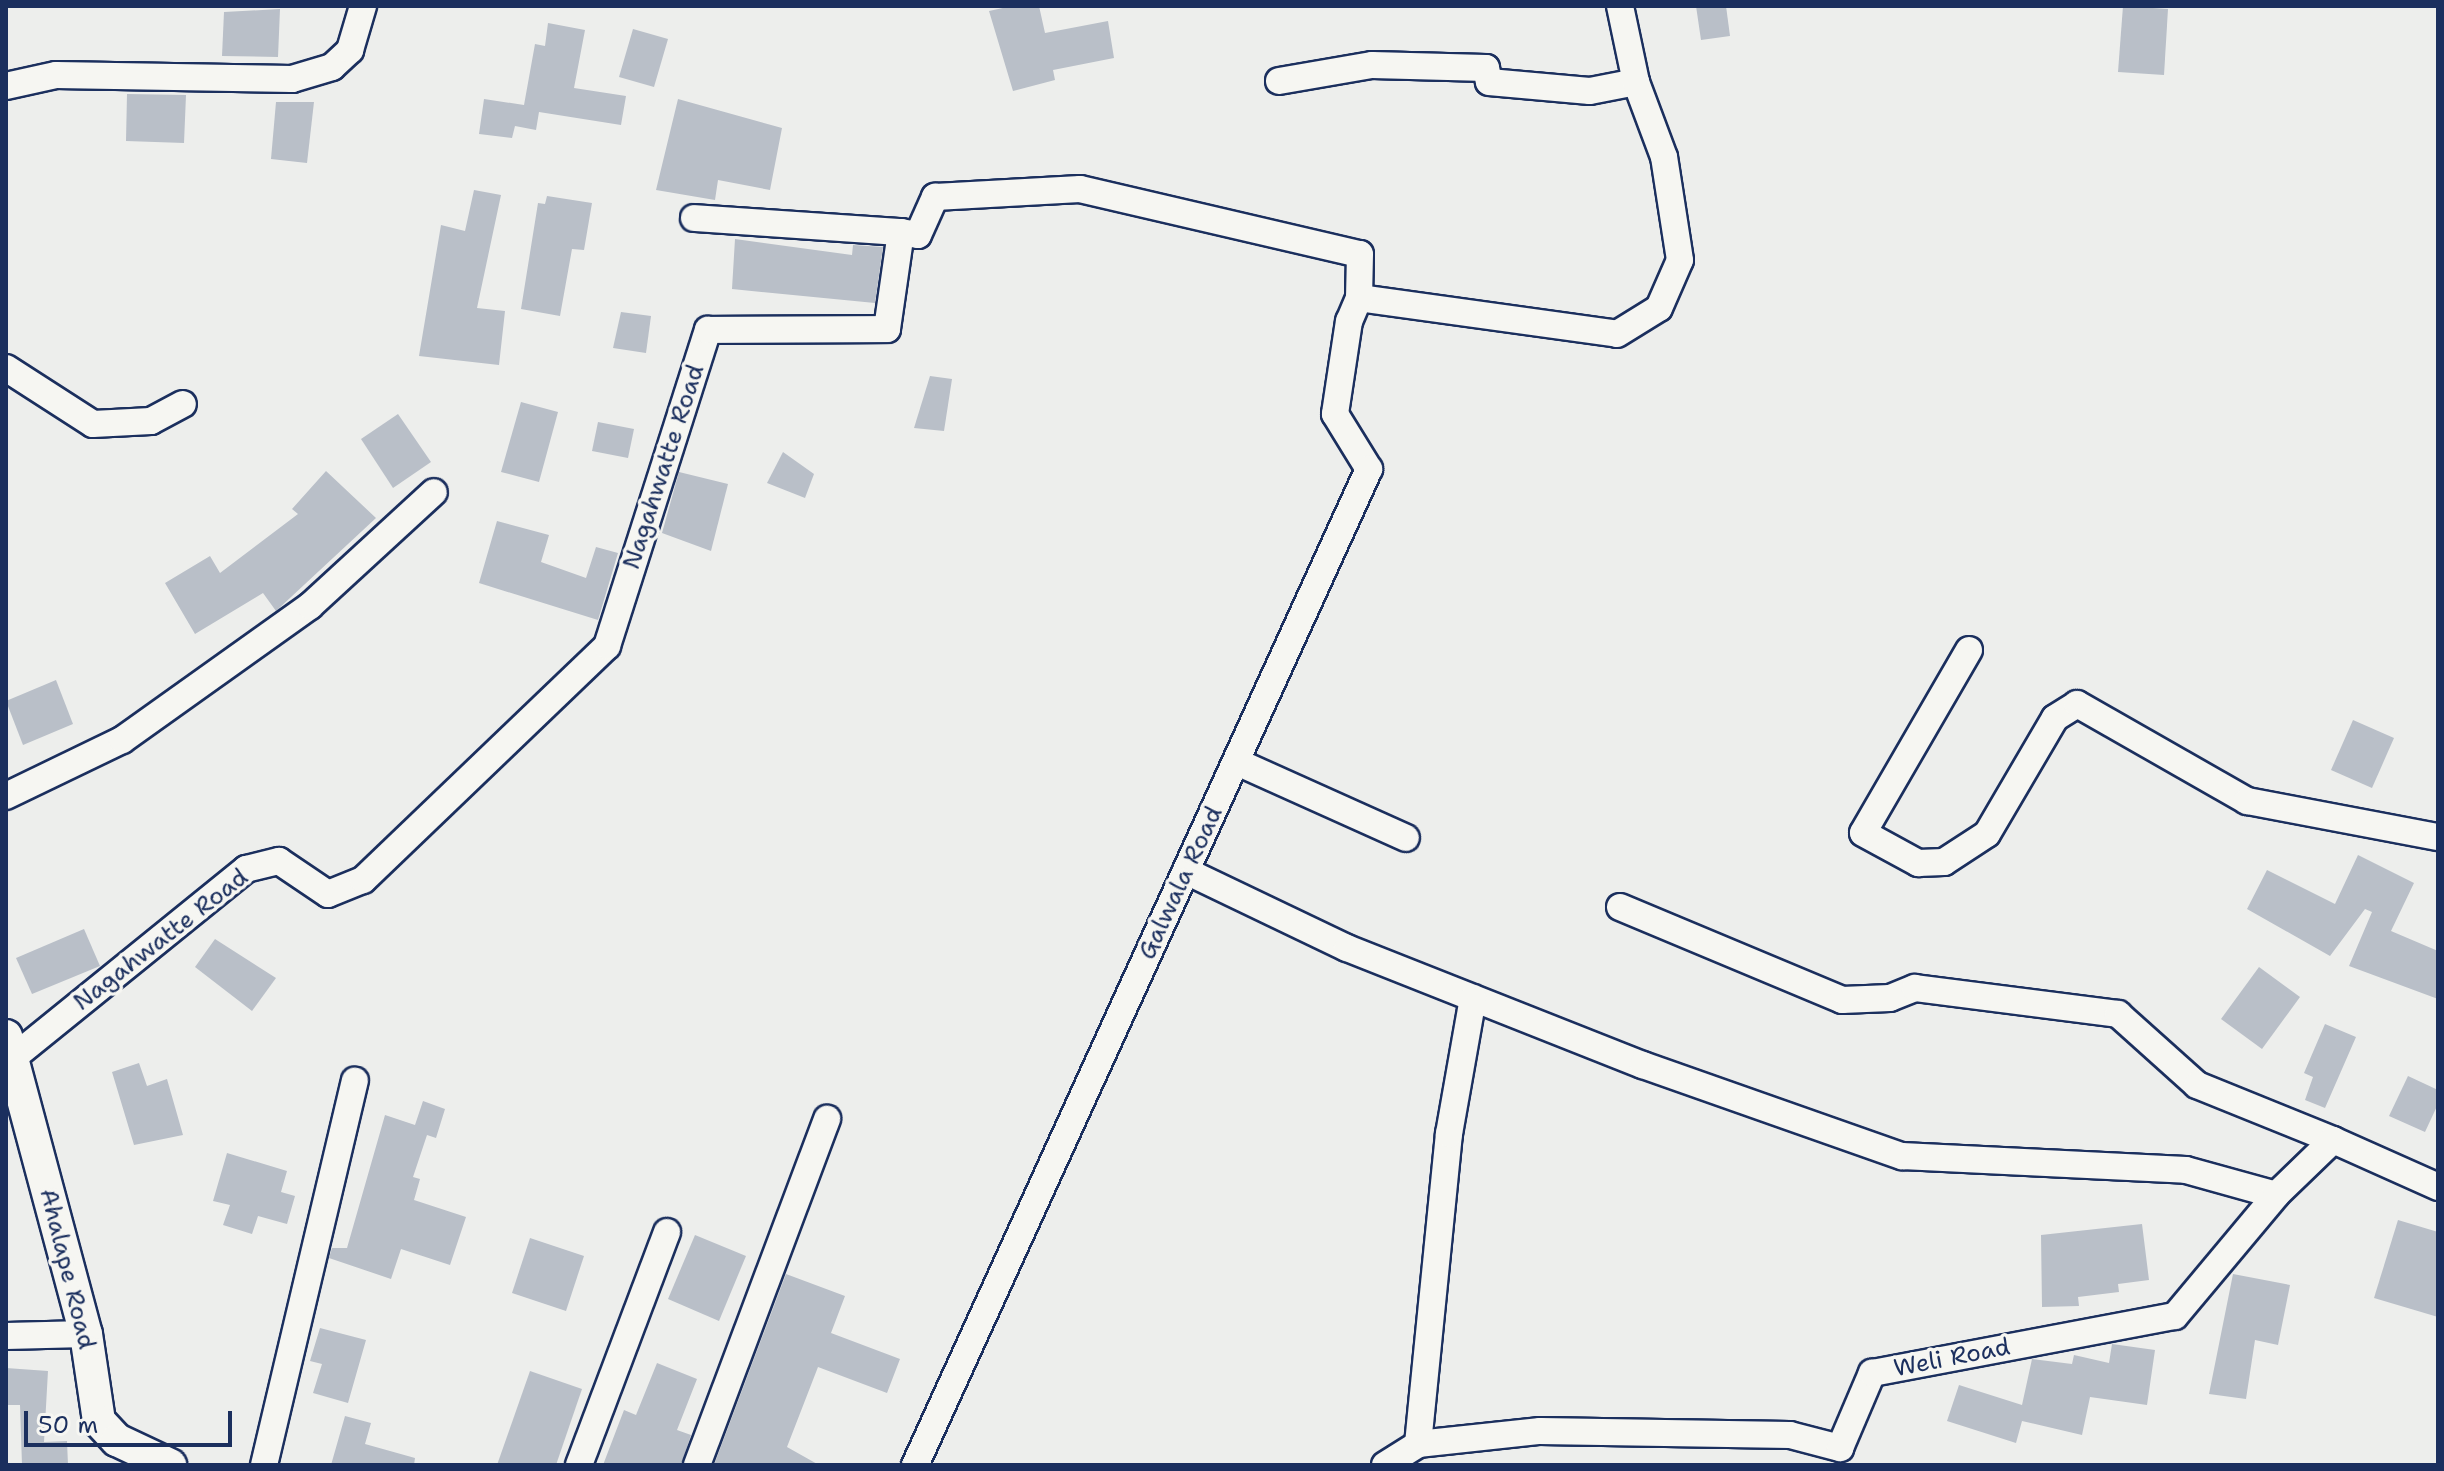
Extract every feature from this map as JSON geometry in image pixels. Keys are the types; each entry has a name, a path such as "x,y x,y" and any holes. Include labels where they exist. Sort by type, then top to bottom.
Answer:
{"street":[{"path":"6,86 56,75 292,79 332,67 350,50 363,6"},
{"path":"694,218 918,235 935,197 1080,189 1360,254 1359,298 1617,334 1659,308 1680,260 1664,157 1636,82 1620,6"},
{"path":"1279,81 1372,65 1486,68 1489,82 1590,91 1636,82"},
{"name":"Nagahwatte Road","path":"10,1047 246,869 279,861 328,894 363,880 607,646 708,330 887,329 901,232"},
{"name":"Galwala Road","path":"915,1465 1369,469 1335,414 1349,321 1359,298"},
{"path":"6,368 93,424 151,421 183,404"},
{"path":"6,796 122,740 310,606 434,492"},
{"path":"1969,650 1863,833 1918,863 1944,862 1987,834 2055,718 2077,704 2247,801 2438,837"},
{"path":"1237,762 1406,838"},
{"path":"1186,871 1347,948 1643,1065 1902,1156 2186,1170 2276,1195"},
{"path":"1620,907 1842,1000 1877,1000 1915,988 2118,1014 2197,1085 2438,1187"},
{"path":"1418,1444 1449,1134 1473,998"},
{"name":"Ahalape Road","path":"10,1047 86,1334 99,1421 117,1440 170,1465"},
{"path":"264,1465 355,1081"},
{"path":"697,1465 827,1119"},
{"name":"Weli Road","path":"1385,1465 1418,1444 1540,1431 1790,1435 1840,1448 1872,1373 2175,1316 2276,1195 2333,1140"},
{"path":"579,1465 667,1232"},
{"path":"6,1336 86,1334"}],"building":[{"path":"1012,6 1039,6 1045,33 1108,21 1114,58 1053,70 1055,80 1013,91 989,11"},
{"path":"1696,6 1726,6 1730,36 1701,40"},
{"path":"2123,6 2168,9 2164,75 2118,72"},
{"path":"280,9 278,57 222,56 224,12"},
{"path":"548,23 585,30 574,88 626,96 621,125 539,112 536,130 515,126 512,138 479,134 484,99 524,105 535,44 545,46"},
{"path":"633,29 668,39 654,87 619,77"},
{"path":"127,94 186,95 184,143 126,141"},
{"path":"678,99 782,128 770,190 718,180 715,200 656,190"},
{"path":"276,102 314,102 307,163 271,159"},
{"path":"474,190 501,195 477,308 505,311 499,365 419,356 441,225 465,231"},
{"path":"547,196 592,203 584,250 572,249 560,316 521,309 538,203 545,204"},
{"path":"735,239 852,255 853,245 883,247 875,303 732,289"},
{"path":"621,312 651,316 646,353 613,348"},
{"path":"930,376 952,379 944,431 914,428"},
{"path":"521,402 558,412 539,482 501,472"},
{"path":"398,414 431,462 393,488 361,439"},
{"path":"598,422 634,429 628,458 592,451"},
{"path":"783,452 814,474 805,498 767,483"},
{"path":"326,471 376,518 276,611 263,593 195,634 165,583 210,556 220,573 298,514 292,509"},
{"path":"679,472 728,484 711,551 662,533"},
{"path":"497,521 549,535 541,562 586,578 596,547 618,553 598,620 479,583"},
{"path":"56,680 73,724 23,745 6,701"},
{"path":"2353,720 2394,738 2372,788 2331,770"},
{"path":"2358,855 2414,883 2391,931 2438,951 2438,999 2349,966 2372,912 2365,909 2330,956 2247,909 2267,870 2335,904"},
{"path":"84,929 100,966 32,994 16,958"},
{"path":"215,939 276,978 252,1011 195,967"},
{"path":"2259,967 2300,997 2262,1049 2221,1019"},
{"path":"2325,1024 2356,1037 2325,1108 2305,1100 2313,1077 2304,1073"},
{"path":"139,1063 147,1086 167,1079 183,1135 134,1145 112,1072"},
{"path":"2408,1076 2438,1090 2438,1104 2425,1132 2389,1116"},
{"path":"423,1101 445,1109 436,1138 427,1135 413,1177 420,1179 414,1200 466,1217 450,1265 401,1249 391,1279 329,1258 332,1248 347,1248 385,1115 415,1125"},
{"path":"227,1153 287,1171 281,1192 295,1196 287,1224 258,1216 252,1234 223,1225 230,1205 213,1201"},
{"path":"2398,1220 2438,1232 2438,1317 2374,1298"},
{"path":"2142,1224 2149,1280 2118,1284 2119,1292 2078,1297 2079,1306 2042,1307 2041,1235"},
{"path":"695,1235 746,1256 719,1321 668,1299"},
{"path":"530,1238 584,1256 566,1311 512,1293"},
{"path":"786,1274 845,1296 831,1333 900,1359 887,1393 818,1367 787,1447 819,1465 714,1465"},
{"path":"2233,1274 2290,1285 2278,1345 2255,1340 2246,1399 2209,1394"},
{"path":"320,1328 366,1340 348,1403 313,1393 322,1364 310,1361"},
{"path":"2112,1344 2155,1350 2147,1405 2090,1397 2082,1435 2022,1421 2016,1443 1947,1421 1959,1385 2022,1405 2032,1359 2072,1364 2074,1355 2109,1363"},
{"path":"657,1363 697,1379 677,1430 691,1435 681,1465 603,1465 624,1410 636,1415"},
{"path":"6,1368 48,1371 44,1442 67,1441 68,1465 22,1465 20,1405 6,1405"},
{"path":"530,1371 582,1389 556,1465 497,1465"},
{"path":"345,1416 371,1423 365,1444 415,1458 414,1465 331,1465"}]}
